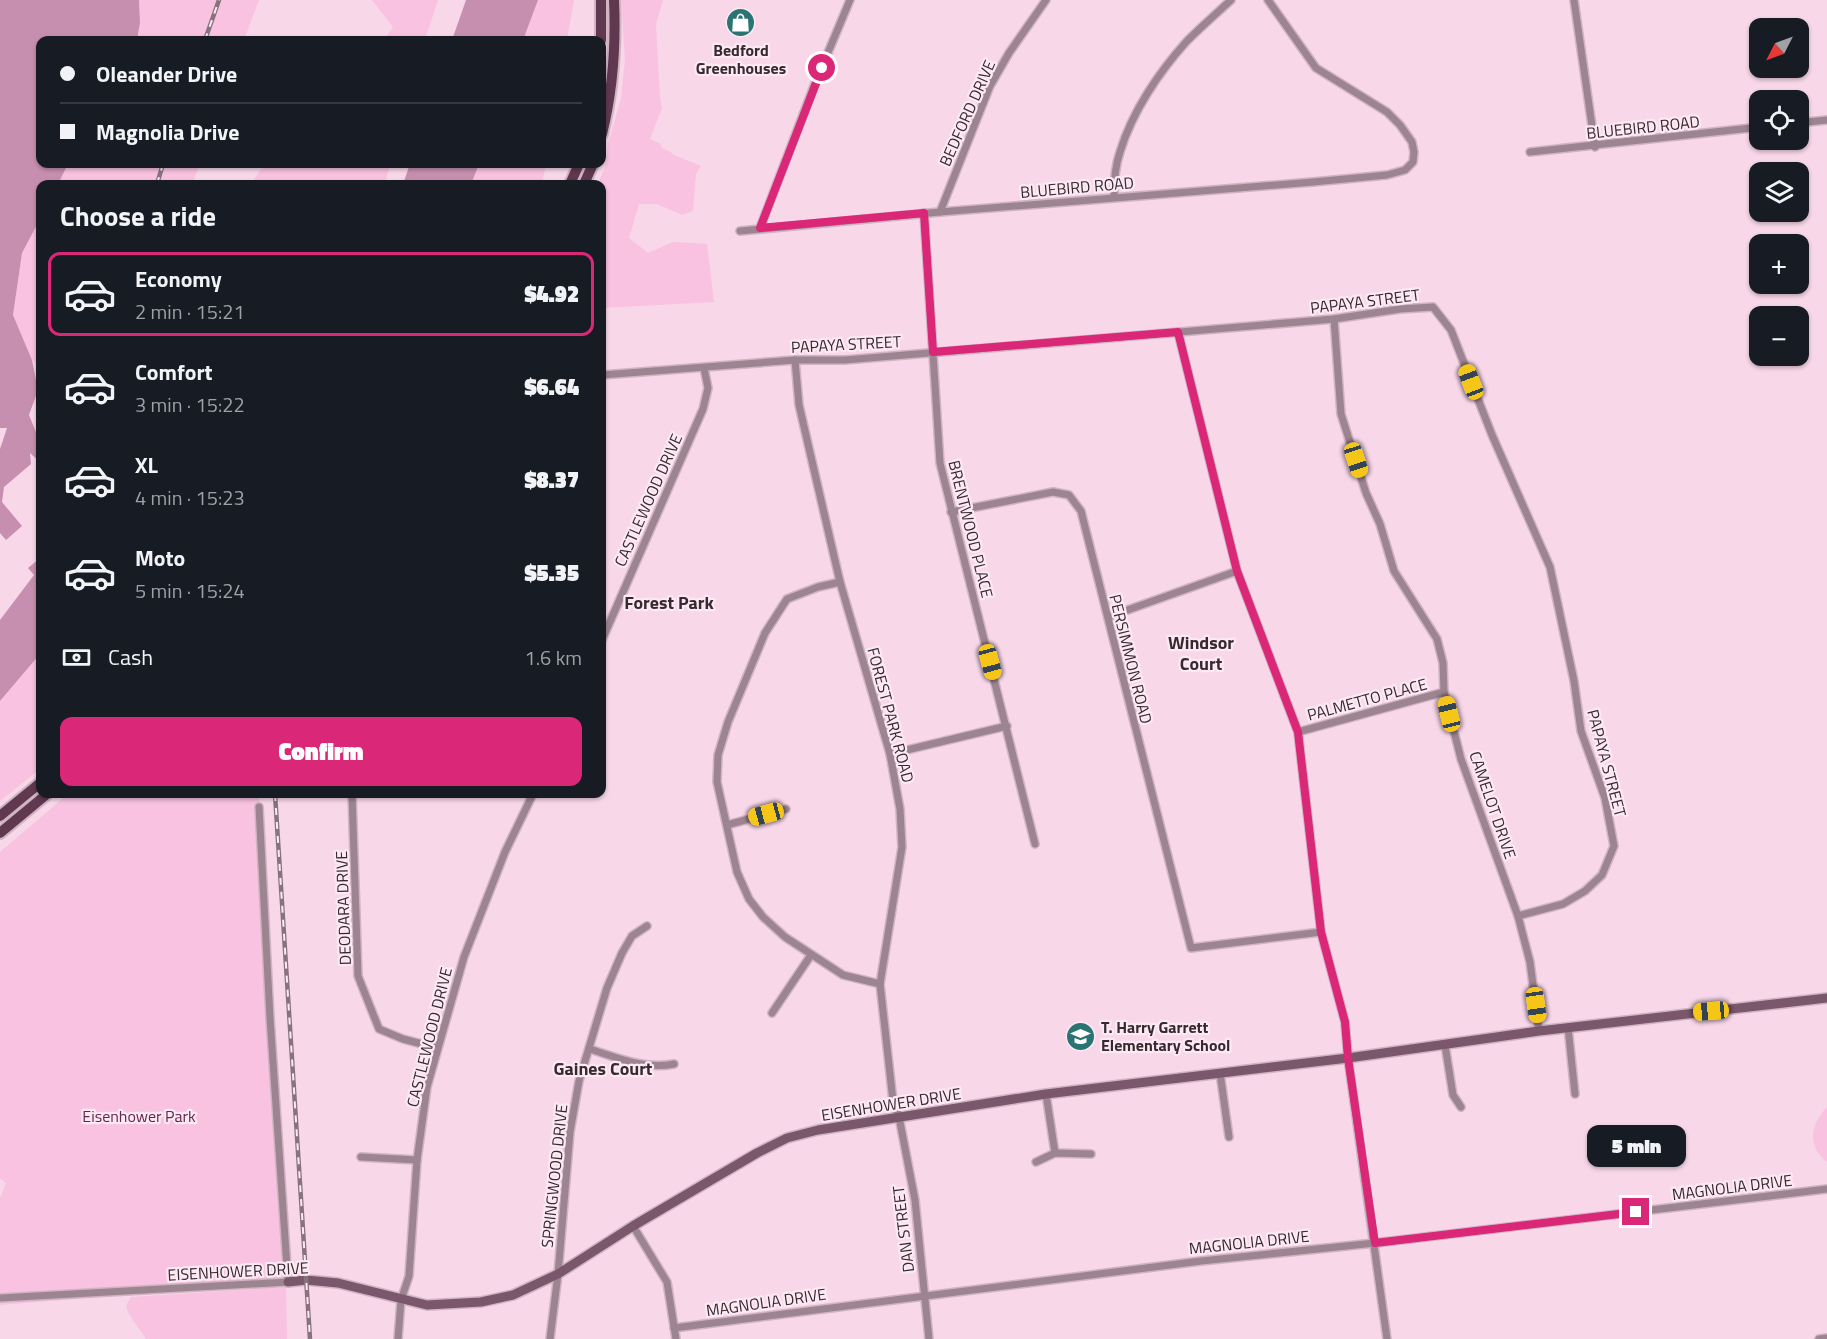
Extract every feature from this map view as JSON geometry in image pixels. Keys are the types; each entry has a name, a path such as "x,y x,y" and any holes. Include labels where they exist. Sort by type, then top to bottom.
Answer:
{"main road":[{"path":"601,0 601,36"},
{"path":"606,110 614,50 614,0"},
{"path":"0,816 36,786"},
{"path":"0,832 41,798"}],"street":[{"path":"760,228 814,86 850,0"},
{"name":"BEDFORD DRIVE","path":"940,212 990,86 1009,53 1046,0"},
{"path":"1114,198 1119,153 1131,123 1143,102 1187,41 1231,0"},
{"name":"BLUEBIRD ROAD","path":"740,231 924,213 1387,175 1405,170 1413,162 1414,152 1412,142 1400,125 1387,112 1316,68 1268,0"},
{"path":"1574,0 1595,147"},
{"path":"1809,122 1827,120"},
{"name":"BLUEBIRD ROAD","path":"1530,152 1749,129"},
{"name":"BRENTWOOD PLACE","path":"924,213 940,463 1035,844"},
{"name":"PAPAYA STREET","path":"606,375 795,360 845,360 1334,319 1400,309 1433,307 1451,330 1492,435 1550,567 1574,681 1581,731 1605,798 1614,846 1602,876 1585,891 1563,904 1518,916"},
{"name":"CAMELOT DRIVE","path":"1334,319 1341,414 1394,571 1437,639 1443,663 1444,692 1461,759 1518,916 1530,962 1539,1031"},
{"path":"1178,332 1237,571 1298,732 1321,932 1345,1022 1387,1339"},
{"name":"FOREST PARK ROAD","path":"795,360 799,405 840,582 890,754 900,808 902,847 880,984 893,1101 899,1117"},
{"name":"CASTLEWOOD DRIVE","path":"606,631 703,408 708,388 704,368"},
{"name":"PERSIMMON ROAD","path":"951,512 1053,492 1069,495 1081,511 1191,948 1321,932"},
{"path":"1108,617 1237,571"},
{"path":"840,582 818,586 787,599 765,633 728,722 718,755 717,782 737,872 749,899 763,917 785,937 843,975 880,984"},
{"name":"PALMETTO PLACE","path":"1298,732 1444,692"},
{"path":"890,754 1007,726"},
{"name":"DEODARA DRIVE","path":"353,798 358,976 379,1029 403,1039 437,1048"},
{"name":"CASTLEWOOD DRIVE","path":"398,1339 402,1300 409,1276 417,1160 427,1087 464,957 505,852 531,798"},
{"path":"259,807 270,1018 288,1282"},
{"path":"727,825 786,809"},
{"name":"SPRINGWOOD DRIVE","path":"550,1339 570,1132 579,1081 608,988 622,953 632,936 647,926"},
{"path":"772,1013 811,955"},
{"name":"EISENHOWER DRIVE","path":"0,1298 306,1280 338,1284 427,1305 453,1305 495,1300 535,1286 558,1274 748,1157 788,1138 818,1130 1046,1094 1348,1058 1568,1027 1827,998"},
{"path":"1568,1027 1575,1094"},
{"path":"1445,1045 1453,1095 1461,1107"},
{"path":"590,1050 635,1063 660,1067 674,1064"},
{"path":"1220,1073 1228,1137"},
{"path":"1046,1094 1055,1153"},
{"name":"DAN STREET","path":"899,1117 915,1200 929,1339"},
{"path":"1036,1162 1055,1153 1091,1154"},
{"path":"361,1156 417,1160"},
{"name":"MAGNOLIA DRIVE","path":"674,1328 1200,1261 1375,1243 1827,1189"},
{"path":"633,1226 668,1282 676,1339"},
{"path":"1819,1339 1827,1338"}],"green space":[{"path":"139,0 259,0 246,36 138,36 140,23"},
{"path":"372,0 438,0 426,36 387,36 393,27"},
{"path":"537,0 574,0 568,36 524,36"},
{"path":"621,0 663,0 656,24 662,108 650,139 661,144 662,148 674,155 701,166 696,174 693,211 682,215 657,204 639,204 629,238 648,253 673,242 707,244 714,302 606,308 606,180 600,180 606,168 608,144 621,99 625,60"},
{"path":"66,168 198,168 194,180 60,180"},
{"path":"389,168 386,180 254,180 261,169"},
{"path":"477,168 545,168 543,180 472,180"},
{"path":"36,227 36,364 32,360 13,315 22,253"},
{"path":"36,659 36,772 0,801 0,701"},
{"name":"Eisenhower Park","path":"63,798 259,798 288,1282 0,1305 0,1198 6,1183 0,1178 0,852"},
{"path":"1827,1107 1827,1162 1816,1149 1813,1135 1817,1121"},
{"path":"286,1287 287,1339 146,1339 126,1306 131,1297"}],"shaded area":[{"path":"0,0 139,0 140,23 138,36 36,36 36,168 66,168 60,180 36,180 36,227 22,253 13,315 32,360 36,380 36,396 29,415 36,432 36,458 30,453 31,464 4,487 2,502 22,526 6,540 0,533 0,449 7,428 0,428"},
{"path":"466,0 538,0 524,36 453,36"},
{"path":"409,168 477,168 473,180 404,180"},
{"path":"36,561 36,659 0,701 0,620 34,575 28,568"}],"railway":[{"path":"206,36 219,0"},
{"path":"158,180 162,168"},
{"path":"275,798 310,1339"}],"place":[{"name":"Bedford Greenhouses","path":"741,22"},
{"name":"T. Harry Garrett Elementary School","path":"1080,1036"}],"district":[{"name":"Forest Park","path":"669,602"},
{"name":"Windsor Court","path":"1201,652"},
{"name":"Gaines Court","path":"603,1068"}],"route":[{"path":"822,68 760,228 924,213 933,352 1178,332 1237,571 1298,732 1321,932 1345,1022 1348,1058 1375,1243 1636,1212"}]}
